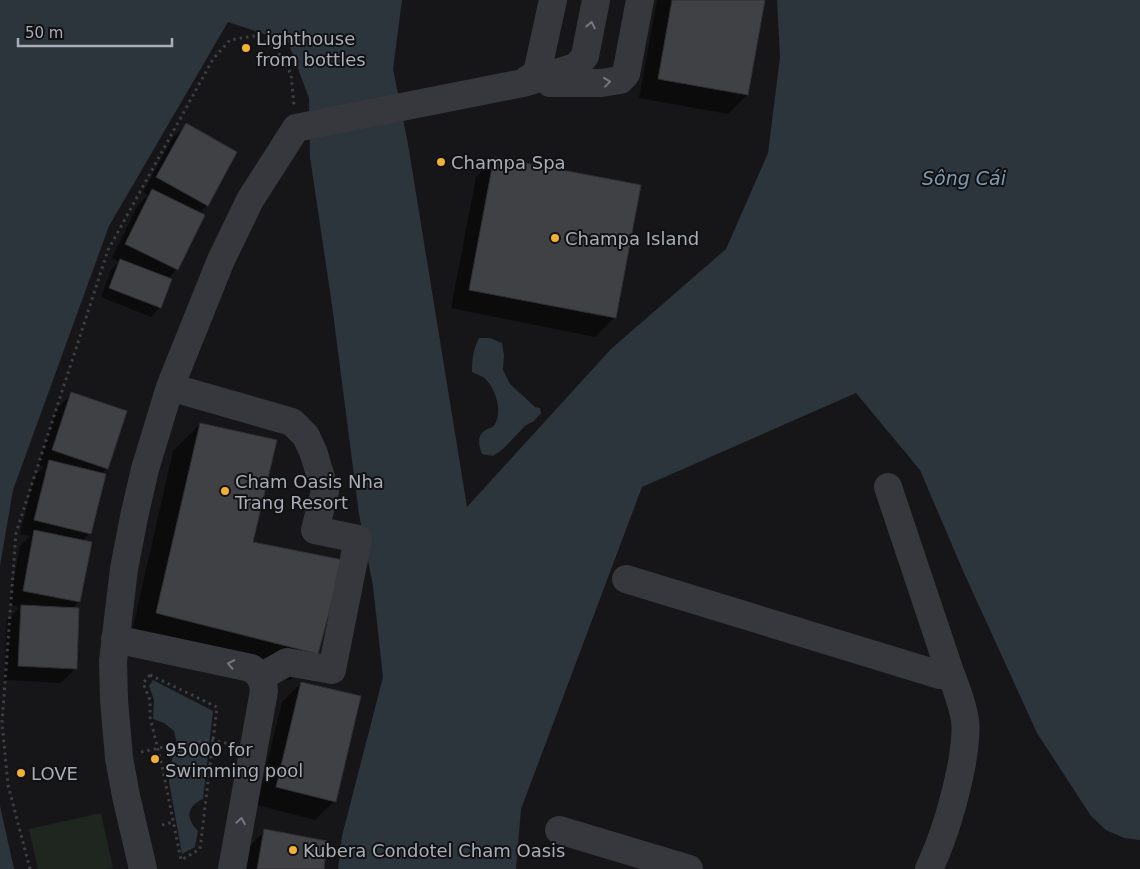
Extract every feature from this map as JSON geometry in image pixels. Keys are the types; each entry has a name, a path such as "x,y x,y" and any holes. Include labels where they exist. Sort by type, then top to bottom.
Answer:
{"street":[{"path":"523,83 537,73 553,0"},
{"path":"143,869 119,758 114,700 113,661 124,569 145,469 170,387 221,260 250,200 303,126 523,83 576,67 585,56 596,0"},
{"path":"523,83 601,83 620,80 626,74 640,0"},
{"path":"170,387 292,422 306,436 314,454 325,491 315,530 358,539 332,670 287,662 261,677"},
{"path":"888,487 959,696 965,721 965,745 958,782 951,811 930,869"},
{"path":"626,580 940,675 949,669"},
{"path":"115,639 250,668 261,677 264,691 232,869"},
{"path":"559,830 690,869"}],"path":[{"path":"30,869 8,785 2,723 16,533 108,250 214,60 230,40 253,36 275,47 291,74 303,126"},
{"path":"150,675 216,707 200,849 180,860 173,822 150,717 150,700 143,683 150,675"},
{"path":"119,758 177,744 210,740"},
{"path":"162,824 173,822"}],"shaded area":[{"path":"101,813 113,868 38,869 29,829"}],"water":[{"name":"Sông Cái","path":"0,0 402,0 393,69 408,144 467,507 611,349 726,249 768,153 780,57 777,0 1140,0 1140,840 1124,838 1106,830 1091,816 1037,733 964,573 920,470 856,393 642,487 521,809 516,869 338,869 342,836 383,677 373,586 359,514 332,305 310,157 309,98 288,42 228,22 109,226 13,490 0,566"},
{"path":"479,338 490,338 502,343 504,355 503,370 510,384 535,407 540,408 541,413 493,456 482,454 479,444 483,432 494,426 498,405 491,386 483,377 472,372 473,355"},
{"path":"153,680 213,711 203,799 194,805 190,813 191,821 198,831 195,847 182,854 169,782 172,759 177,744 174,731 164,723 153,719 154,700 149,686"},
{"path":"0,806 14,869 0,869"}],"building":[{"path":"672,0 765,0 748,95 658,79"},
{"path":"186,123 237,152 208,206 156,177"},
{"name":"Champa Island","path":"494,157 641,185 616,318 469,290"},
{"path":"152,189 205,215 178,270 125,244"},
{"path":"120,259 172,279 161,308 109,288"},
{"path":"71,392 127,411 108,469 52,450"},
{"name":"Cham Oasis Nha Trang Resort","path":"200,423 277,440 253,542 343,560 318,654 156,613"},
{"path":"49,460 106,474 91,534 34,520"},
{"path":"34,530 92,542 80,602 23,591"},
{"path":"21,605 79,608 77,669 18,666"},
{"path":"301,682 361,696 336,802 276,787"},
{"name":"Kubera Condotel Cham Oasis","path":"264,829 327,841 324,869 257,869"}],"place":[{"name":"Lighthouse from bottles","path":"246,48"},
{"name":"Champa Spa","path":"441,162"},
{"name":"Champa Island","path":"555,238"},
{"name":"Cham Oasis Nha Trang Resort","path":"225,491"},
{"name":"95000 for Swimming pool","path":"155,759"},
{"name":"LOVE","path":"21,773"},
{"name":"Kubera Condotel Cham Oasis","path":"293,850"}]}
